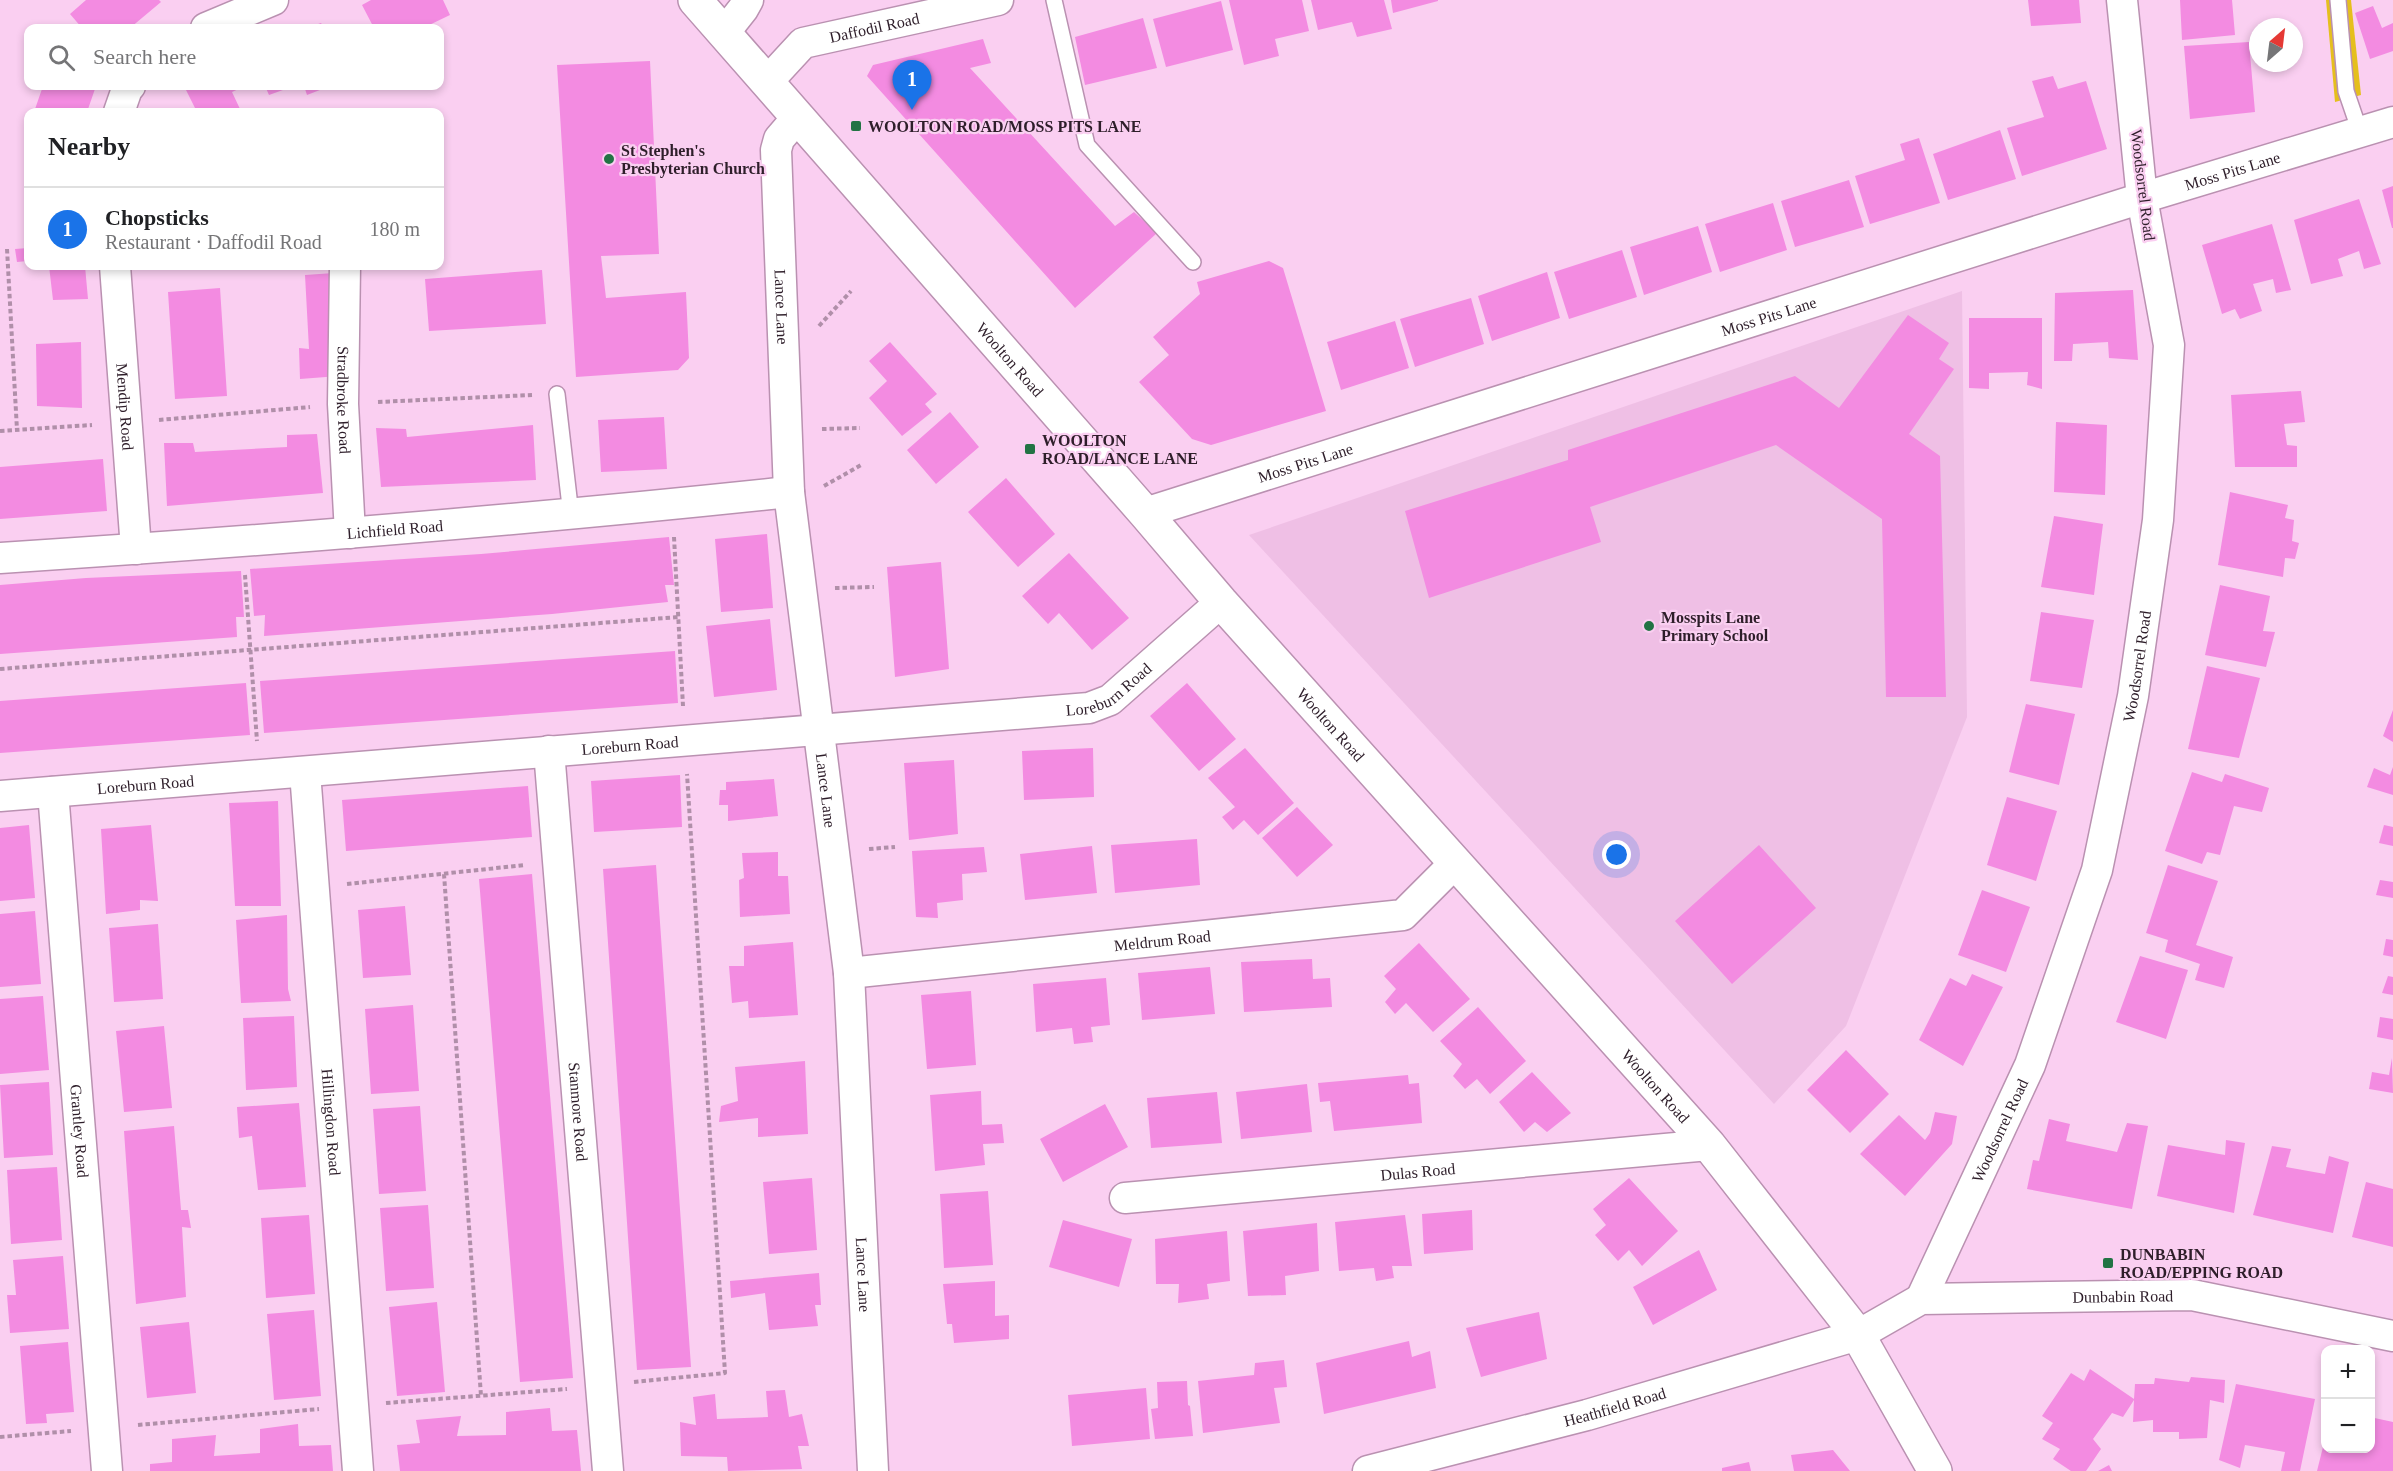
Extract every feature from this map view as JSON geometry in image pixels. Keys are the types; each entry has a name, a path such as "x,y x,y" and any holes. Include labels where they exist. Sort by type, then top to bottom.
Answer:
{"street":[{"path":"216,24 273,0"},
{"name":"Woolton Road","path":"695,0 1146,513 1221,602 1709,1145 1858,1335 1935,1471"},
{"path":"724,33 748,0"},
{"name":"Daffodil Road","path":"767,82 802,44 998,0"},
{"name":"Woodsorrel Road","path":"1921,1299 2030,1065 2097,870 2133,696 2158,520 2169,345 2142,198 2122,0"},
{"path":"121,108 128,90"},
{"name":"Lance Lane","path":"797,118 779,139 776,150 789,492 849,973 873,1471"},
{"name":"Moss Pits Lane","path":"1146,513 2142,198 2393,122"},
{"name":"Mendip Road","path":"115,270 136,549"},
{"name":"Stradbroke Road","path":"345,270 343,404 350,533"},
{"name":"Lichfield Road","path":"0,558 571,515 789,492"},
{"name":"Loreburn Road","path":"0,796 1089,708 1110,700 1221,602"},
{"name":"Stanmore Road","path":"549,751 608,1471"},
{"name":"Hillingdon Road","path":"305,772 358,1471"},
{"name":"Grantley Road","path":"53,792 107,1471"},
{"name":"Meldrum Road","path":"849,973 1403,915 1455,863"},
{"name":"Dulas Road","path":"1125,1198 1709,1145"},
{"name":"Dunbabin Road","path":"1858,1335 1921,1299 2192,1295 2393,1336"},
{"name":"Heathfield Road","path":"1368,1471 1587,1415 1858,1335"}],"lane":[{"path":"1054,0 1087,145 1193,262"},
{"path":"2338,0 2346,91 2360,132"},
{"path":"557,394 571,515"}],"path":[{"path":"7,249 17,430"},
{"path":"0,431 127,423 343,404 557,394"},
{"path":"0,1437 601,1386 725,1372 685,740 673,504"},
{"path":"242,541 260,776"},
{"path":"0,669 679,617"},
{"path":"314,888 558,861"},
{"path":"444,874 481,1396"}],"shaded area":[{"path":"2326,0 2351,0 2361,95 2335,102"},
{"name":"Mosspits Lane Primary School","path":"1962,291 1967,717 1846,1026 1774,1104 1249,535"}],"building":[{"path":"86,0 159,0 161,2 135,24 79,24 70,14"},
{"path":"371,0 443,0 450,15 431,24 372,24 362,5"},
{"path":"1229,0 1302,0 1309,31 1275,39 1279,56 1244,65"},
{"path":"1311,0 1384,0 1392,29 1357,37 1352,22 1318,30"},
{"path":"1391,0 1438,0 1438,1 1393,13"},
{"path":"2028,0 2079,0 2081,23 2031,26"},
{"path":"2180,0 2232,0 2235,35 2182,40"},
{"path":"1221,1 1233,50 1166,67 1153,19"},
{"path":"2373,6 2382,28 2393,23 2393,51 2370,59 2355,13"},
{"path":"1143,18 1157,68 1085,85 1075,37"},
{"path":"983,39 991,63 970,68 1115,226 1134,212 1157,233 1075,308 867,76 873,65"},
{"path":"2249,42 2249,72 2252,72 2255,112 2190,119 2184,46"},
{"name":"St Stephen's Presbyterian Church","path":"650,61 659,254 601,256 606,298 686,292 689,358 678,370 576,377 557,65"},
{"path":"2053,76 2058,89 2086,81 2107,149 2022,176 2007,128 2044,117 2032,81"},
{"path":"42,90 95,90 88,108 35,108"},
{"path":"186,90 236,90 232,92 240,108 195,108"},
{"path":"267,90 283,90 269,95"},
{"path":"305,90 320,90 307,95"},
{"path":"2000,130 2016,179 1948,200 1933,154"},
{"path":"1919,138 1940,203 1870,224 1855,176 1905,160 1900,144"},
{"path":"1849,180 1864,227 1795,247 1781,201"},
{"path":"2393,186 2393,228 2392,228 2382,190"},
{"path":"2359,199 2381,264 2364,269 2359,251 2338,259 2343,276 2311,284 2294,220"},
{"path":"1773,203 1787,250 1720,272 1705,224"},
{"path":"2272,224 2291,290 2276,293 2273,279 2253,284 2262,311 2240,319 2235,309 2222,314 2202,245"},
{"path":"1698,226 1712,272 1644,295 1630,247"},
{"path":"24,248 24,261 17,262 15,249"},
{"path":"1622,250 1637,297 1569,319 1554,272"},
{"path":"1269,261 1283,268 1326,411 1211,445 1192,439 1139,382 1169,355 1153,337 1200,294 1197,282"},
{"path":"49,270 85,270 88,299 53,300"},
{"path":"542,270 546,324 429,331 425,279"},
{"path":"1547,272 1560,318 1492,341 1478,296"},
{"path":"334,273 339,376 300,379 299,348 309,349 305,275"},
{"path":"220,288 227,396 175,399 168,292"},
{"path":"2133,290 2138,360 2109,358 2108,342 2073,344 2072,361 2054,361 2055,293"},
{"path":"1471,298 1484,344 1415,367 1400,319"},
{"path":"1908,315 1949,343 1939,359 1954,369 1909,434 1940,456 1946,697 1886,697 1882,519 1776,445 1590,507 1601,542 1429,598 1405,511 1568,460 1568,450 1795,376 1839,408"},
{"path":"1969,318 2042,318 2042,389 2027,385 2028,372 1989,373 1989,389 1969,388"},
{"path":"1395,321 1409,368 1341,390 1327,342"},
{"path":"81,342 82,408 37,406 36,344"},
{"path":"890,342 937,394 925,404 932,412 902,436 869,398 887,381 869,361"},
{"path":"2301,391 2305,422 2284,424 2287,445 2297,446 2297,467 2235,467 2231,395"},
{"path":"950,412 979,447 936,484 907,450"},
{"path":"664,417 667,469 601,472 598,420"},
{"path":"2056,422 2107,425 2105,495 2054,492"},
{"path":"533,425 536,480 381,487 376,428 406,429 407,437"},
{"path":"317,434 323,493 167,506 164,443 193,443 195,452 287,447 287,435"},
{"path":"103,459 107,511 0,519 0,467"},
{"path":"1006,478 1055,534 1018,567 968,512"},
{"path":"2230,492 2288,505 2285,518 2294,520 2292,541 2299,543 2295,559 2285,558 2283,577 2218,565"},
{"path":"2054,516 2103,524 2094,595 2041,587"},
{"path":"767,534 773,608 721,612 715,539"},
{"path":"669,537 674,585 665,585 668,602 552,614 264,636 265,615 254,616 250,569 481,554"},
{"path":"1069,553 1129,618 1092,650 1059,613 1048,624 1022,596"},
{"path":"941,562 949,669 895,677 887,567"},
{"path":"241,571 244,617 236,617 237,637 0,654 0,585 86,578"},
{"path":"2220,585 2270,596 2263,631 2275,632 2266,667 2205,655"},
{"path":"2041,612 2094,620 2082,688 2030,681"},
{"path":"770,619 777,690 714,697 706,626"},
{"path":"675,651 678,703 264,733 260,681"},
{"path":"2207,666 2260,678 2239,758 2188,749"},
{"path":"246,683 250,735 0,753 0,701"},
{"path":"1187,683 1236,739 1199,771 1150,716"},
{"path":"2026,704 2075,714 2059,785 2009,772"},
{"path":"2393,710 2393,742 2383,736"},
{"path":"1093,748 1094,797 1024,800 1022,751"},
{"path":"1245,748 1294,803 1258,835 1244,820 1233,830 1222,817 1235,807 1208,778"},
{"path":"954,760 958,834 909,840 904,763"},
{"path":"2393,767 2393,795 2367,787 2374,768 2390,775"},
{"path":"2192,772 2222,782 2225,774 2269,788 2262,812 2234,806 2220,855 2207,852 2202,864 2165,851"},
{"path":"680,775 682,827 594,832 591,781"},
{"path":"774,779 778,816 728,821 728,805 719,805 720,790 726,790 726,782"},
{"path":"528,786 532,837 346,851 342,800"},
{"path":"2007,797 2057,811 2036,881 1987,865"},
{"path":"278,801 281,906 235,906 229,803"},
{"path":"1297,807 1333,845 1297,877 1262,838"},
{"path":"29,825 35,898 0,901 0,828"},
{"path":"151,825 158,901 140,900 140,910 106,914 101,829"},
{"path":"2384,825 2393,827 2393,846 2379,843"},
{"path":"1197,839 1200,885 1115,893 1111,845"},
{"path":"1759,845 1816,908 1732,984 1675,921"},
{"path":"1092,846 1097,893 1025,900 1020,854"},
{"path":"984,847 987,872 962,874 963,900 937,903 938,918 916,917 912,851"},
{"path":"778,852 778,876 788,876 790,914 740,917 739,880 744,878 742,853"},
{"path":"656,865 691,1367 637,1370 603,869"},
{"path":"2168,865 2218,881 2196,945 2233,957 2224,988 2195,980 2200,964 2165,952 2168,940 2146,933"},
{"path":"532,874 573,1378 520,1382 479,879"},
{"path":"2380,880 2393,882 2393,898 2376,895"},
{"path":"1982,890 2030,907 2006,972 1958,955"},
{"path":"405,906 411,975 363,978 358,910"},
{"path":"35,911 41,984 0,987 0,914"},
{"path":"287,915 288,989 291,1001 241,1003 236,920"},
{"path":"158,924 163,999 114,1002 109,928"},
{"path":"2386,939 2393,940 2393,957 2383,955"},
{"path":"793,942 798,1015 749,1018 748,1001 732,1003 729,966 744,966 744,946"},
{"path":"1419,943 1470,999 1433,1032 1406,1003 1395,1014 1385,1002 1396,989 1384,976"},
{"path":"2140,956 2188,970 2166,1039 2116,1022"},
{"path":"1312,959 1313,979 1330,978 1332,1007 1244,1012 1241,962"},
{"path":"1210,967 1215,1014 1142,1020 1138,973"},
{"path":"1972,974 2003,987 1963,1066 1919,1040 1950,978 1966,986"},
{"path":"2388,976 2393,977 2393,995 2382,993"},
{"path":"1106,978 1110,1025 1091,1027 1093,1042 1074,1044 1072,1028 1036,1032 1033,984"},
{"path":"971,991 976,1065 927,1069 921,995"},
{"path":"43,996 49,1070 0,1074 0,999"},
{"path":"413,1005 419,1091 371,1094 365,1009"},
{"path":"1478,1007 1526,1061 1490,1094 1477,1079 1465,1089 1453,1076 1462,1064 1440,1041"},
{"path":"294,1016 297,1087 246,1090 243,1018"},
{"path":"2380,1017 2393,1019 2393,1040 2377,1037"},
{"path":"164,1026 172,1108 124,1112 116,1031"},
{"path":"1846,1050 1889,1094 1850,1133 1807,1090"},
{"path":"2392,1058 2393,1093 2369,1089 2372,1072 2389,1075"},
{"path":"805,1061 808,1134 758,1137 758,1118 719,1122 721,1106 738,1101 735,1067"},
{"path":"1532,1072 1571,1113 1547,1132 1535,1122 1524,1132 1499,1102"},
{"path":"1408,1075 1409,1084 1419,1083 1422,1123 1334,1131 1330,1101 1320,1102 1318,1083"},
{"path":"49,1082 53,1155 4,1158 0,1085"},
{"path":"1307,1084 1312,1132 1241,1139 1236,1092"},
{"path":"981,1091 982,1125 1002,1124 1004,1143 983,1144 985,1165 935,1171 930,1095"},
{"path":"1217,1092 1222,1143 1151,1148 1147,1098"},
{"path":"299,1103 306,1187 258,1190 252,1136 239,1138 237,1107"},
{"path":"1105,1104 1128,1147 1063,1182 1040,1139"},
{"path":"420,1106 426,1191 379,1194 373,1109"},
{"path":"1935,1112 1957,1116 1952,1144 1905,1196 1860,1154 1899,1115 1925,1140 1930,1133"},
{"path":"2049,1119 2070,1124 2066,1141 2117,1152 2127,1123 2148,1126 2132,1209 2027,1189 2033,1160 2039,1161"},
{"path":"174,1126 181,1210 188,1210 191,1228 182,1227 186,1297 136,1304 124,1131"},
{"path":"2226,1140 2245,1143 2234,1213 2157,1196 2168,1145 2225,1155"},
{"path":"2272,1146 2291,1149 2286,1167 2325,1174 2329,1156 2349,1162 2333,1233 2253,1215"},
{"path":"57,1167 62,1240 11,1244 7,1170"},
{"path":"812,1178 817,1250 769,1254 763,1182"},
{"path":"1629,1178 1678,1231 1642,1266 1629,1250 1618,1261 1595,1235 1606,1225 1593,1209"},
{"path":"2366,1182 2393,1189 2393,1247 2352,1237"},
{"path":"988,1191 993,1265 944,1268 940,1194"},
{"path":"428,1205 434,1288 386,1291 380,1208"},
{"path":"1472,1210 1473,1250 1424,1254 1422,1214"},
{"path":"309,1215 315,1294 266,1298 261,1218"},
{"path":"1405,1215 1412,1266 1392,1266 1394,1278 1376,1281 1374,1268 1339,1271 1335,1222"},
{"path":"1063,1220 1132,1239 1119,1287 1049,1267"},
{"path":"1317,1223 1319,1271 1285,1276 1286,1295 1248,1296 1243,1231"},
{"path":"1227,1231 1230,1281 1207,1284 1209,1299 1178,1303 1179,1284 1156,1284 1155,1239"},
{"path":"1699,1250 1717,1290 1653,1325 1633,1287"},
{"path":"63,1256 69,1329 10,1333 7,1295 16,1295 13,1260"},
{"path":"819,1273 821,1305 815,1305 818,1326 769,1330 765,1293 731,1298 730,1281"},
{"path":"995,1281 995,1316 1009,1315 1009,1339 954,1343 952,1324 947,1324 943,1284"},
{"path":"437,1302 445,1392 397,1396 389,1307"},
{"path":"314,1310 321,1396 274,1400 267,1314"},
{"path":"1539,1312 1547,1359 1481,1377 1466,1328"},
{"path":"189,1322 196,1393 147,1398 140,1327"},
{"path":"1409,1341 1412,1357 1430,1351 1436,1388 1324,1414 1316,1363"},
{"path":"68,1342 74,1412 46,1414 47,1423 26,1424 20,1346"},
{"path":"1284,1360 1287,1387 1274,1388 1280,1423 1203,1433 1198,1381 1254,1375 1255,1363"},
{"path":"2090,1369 2134,1399 2135,1384 2154,1384 2155,1378 2189,1382 2191,1377 2225,1380 2224,1403 2210,1400 2207,1438 2179,1439 2179,1432 2153,1432 2153,1420 2133,1422 2134,1400 2123,1417 2112,1413 2093,1439 2101,1449 2086,1471 2071,1471 2053,1459 2060,1449 2042,1439 2053,1423 2042,1416 2071,1373 2084,1381"},
{"path":"1187,1381 1193,1436 1155,1439 1151,1409 1158,1408 1157,1382"},
{"path":"2236,1384 2315,1399 2300,1471 2281,1471 2285,1452 2245,1445 2240,1468 2219,1460"},
{"path":"1146,1388 1150,1439 1072,1446 1068,1395"},
{"path":"785,1390 789,1417 802,1414 809,1446 798,1446 802,1469 728,1471 727,1457 681,1456 680,1422 696,1425 693,1397 715,1394 717,1419 768,1417 766,1391"},
{"path":"550,1408 552,1431 577,1430 581,1471 400,1471 397,1445 420,1443 416,1420 461,1416 457,1436 506,1435 506,1412"},
{"path":"2375,1418 2393,1422 2393,1471 2317,1471 2322,1453 2375,1453"},
{"path":"298,1424 299,1446 331,1445 333,1471 150,1471 150,1464 172,1462 172,1439 216,1435 214,1456 260,1453 260,1429"},
{"path":"1833,1450 1850,1471 1794,1471 1791,1455"},
{"path":"1749,1462 1751,1471 1722,1471 1722,1468"},
{"path":"2109,1465 2112,1471 2098,1471"}],"place":[{"name":"Chopsticks","path":"912,110"},
{"name":"WOOLTON ROAD/MOSS PITS LANE","path":"856,126"},
{"name":"St Stephen's Presbyterian Church","path":"609,159"},
{"name":"WOOLTON ROAD/LANCE LANE","path":"1030,449"},
{"name":"Mosspits Lane Primary School","path":"1649,626"},
{"name":"DUNBABIN ROAD/EPPING ROAD","path":"2108,1263"}]}
